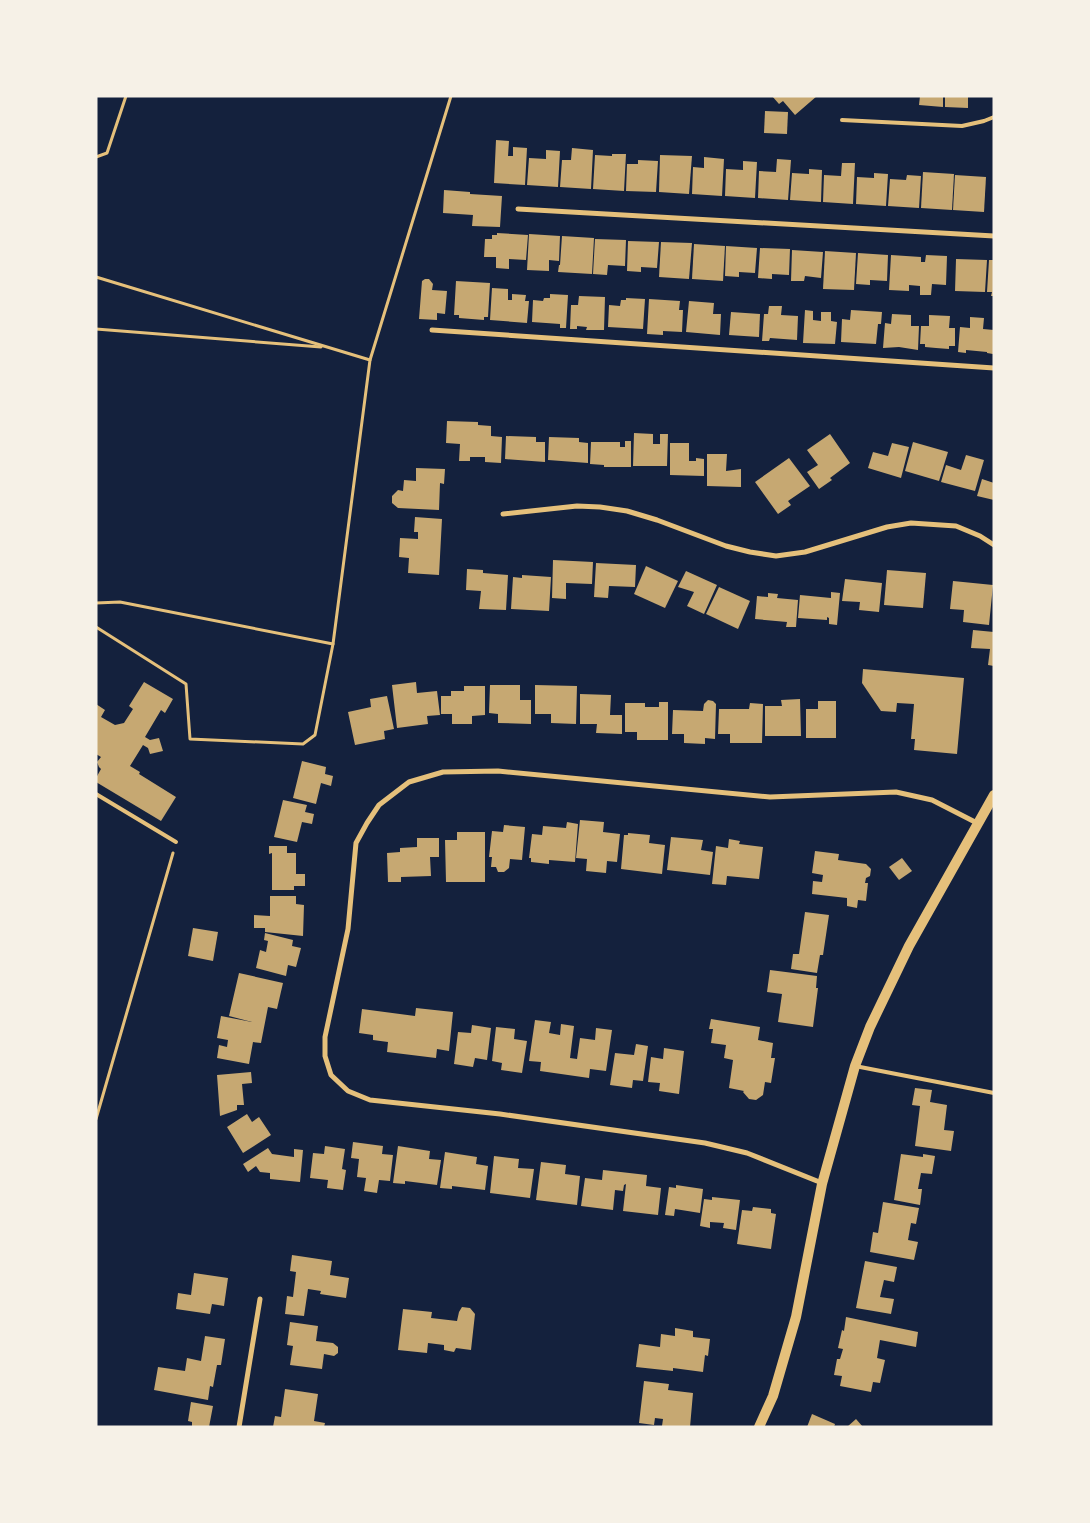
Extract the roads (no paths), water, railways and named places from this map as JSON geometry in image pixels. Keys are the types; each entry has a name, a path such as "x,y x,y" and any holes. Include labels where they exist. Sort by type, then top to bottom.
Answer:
{"main road":[{"path":"759,1427 773,1396 796,1317 822,1184 855,1066 870,1027 908,946 994,795"}],"street":[{"path":"518,209 994,236"},
{"path":"432,330 994,368"},
{"path":"503,514 577,506 627,511 657,520 726,546 776,556 805,552 887,527 910,523 956,526 980,536 994,545"},
{"path":"822,1184 747,1153 705,1143 500,1114 370,1100 348,1091 331,1075 325,1056 325,1037 348,929 356,843 366,823 379,805 409,782 443,772 471,771 498,771 770,797 896,792 932,800 977,823"},
{"path":"239,1427 260,1299"}],"lane":[{"path":"842,120 962,126 994,117"},
{"path":"96,794 176,842"},
{"path":"855,1066 994,1093"}]}
